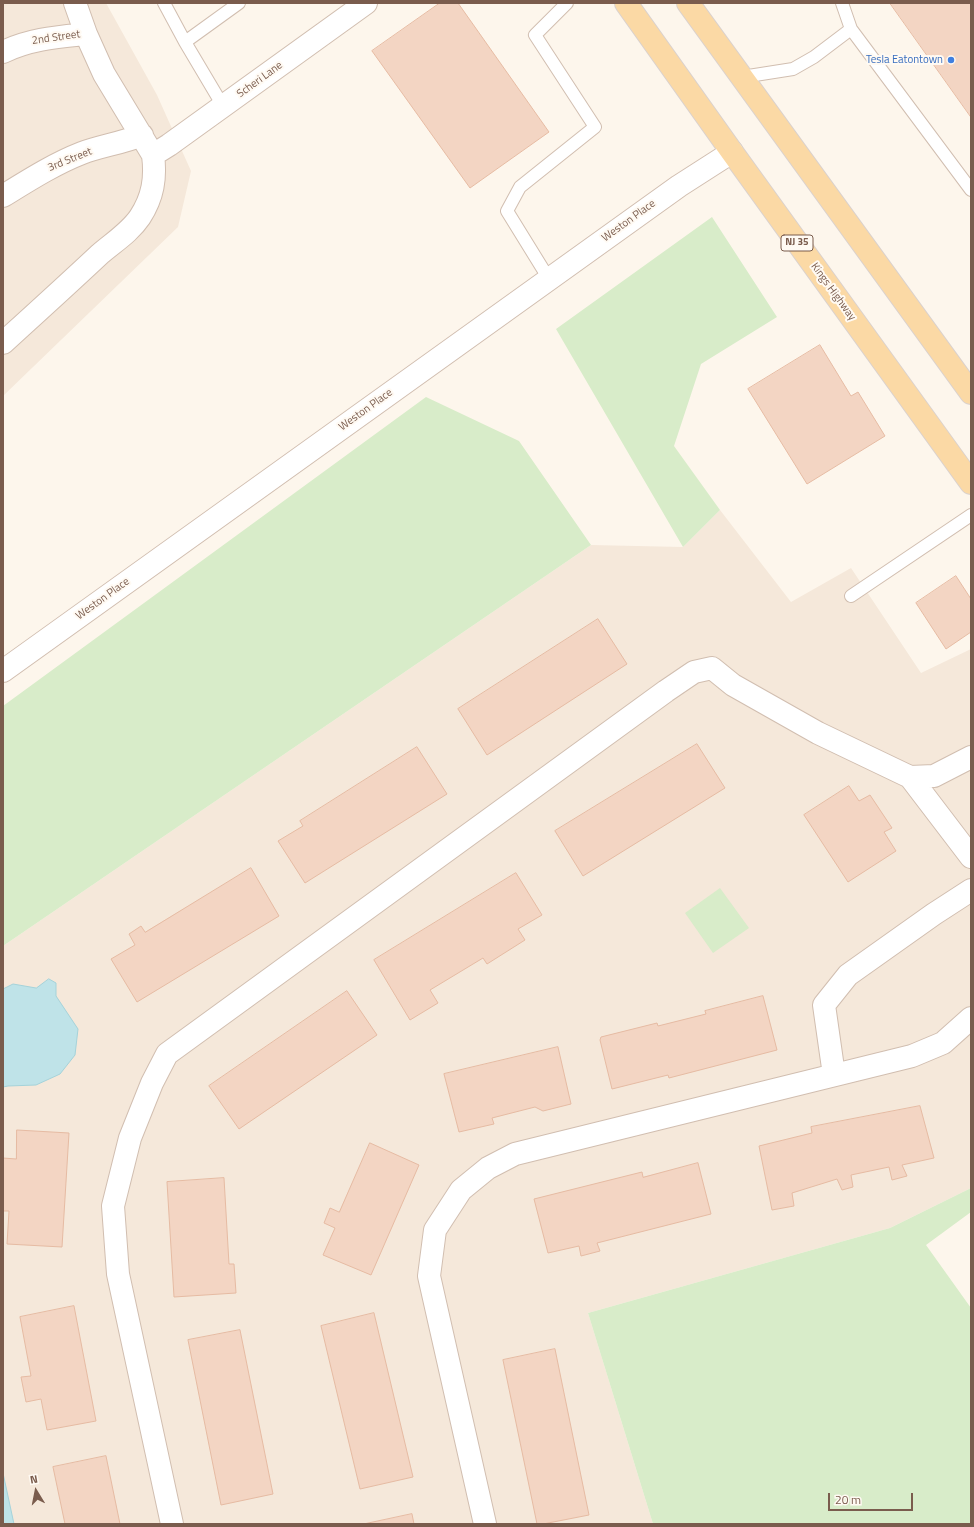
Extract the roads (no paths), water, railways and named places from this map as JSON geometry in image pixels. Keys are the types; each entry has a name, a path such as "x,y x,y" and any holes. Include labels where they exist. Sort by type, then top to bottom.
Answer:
{"main road":[{"name":"Kings Highway","path":"626,3 971,483"},
{"path":"688,3 971,393"}],"street":[{"path":"3,343 102,253 129,231 141,216 153,191 153,155 104,74 86,34 75,3"},
{"name":"Scheri Lane","path":"153,155 366,3"},
{"name":"2nd Street","path":"3,52 18,45 40,39 86,34"},
{"name":"3rd Street","path":"3,196 43,171 83,153 123,143 142,135"},
{"name":"Weston Place","path":"3,670 549,278 679,186 732,152"},
{"path":"172,1524 118,1274 113,1206 130,1138 152,1083 167,1054 659,695 694,672 712,668 733,685 818,733 910,776 934,776 971,757"},
{"path":"910,776 971,857"},
{"path":"834,1075 824,1005 848,975 934,914 971,890"},
{"path":"485,1524 429,1276 435,1230 461,1190 488,1168 515,1154 542,1146 918,1054 943,1043 971,1018"}],"lane":[{"path":"164,3 223,106"},
{"path":"185,42 239,3"},
{"path":"549,278 507,211 520,187 595,127 535,35 567,3"},
{"path":"842,3 851,28 971,190"},
{"path":"742,77 793,69 814,57 851,28"},
{"path":"851,596 971,515"}],"water":[{"path":"49,979 56,983 56,996 78,1029 75,1055 60,1074 36,1085 3,1087 3,989 13,984 36,988"},
{"path":"3,1473 14,1524 3,1524"}],"place":[{"name":"Tesla Eatontown","path":"951,60"}]}
